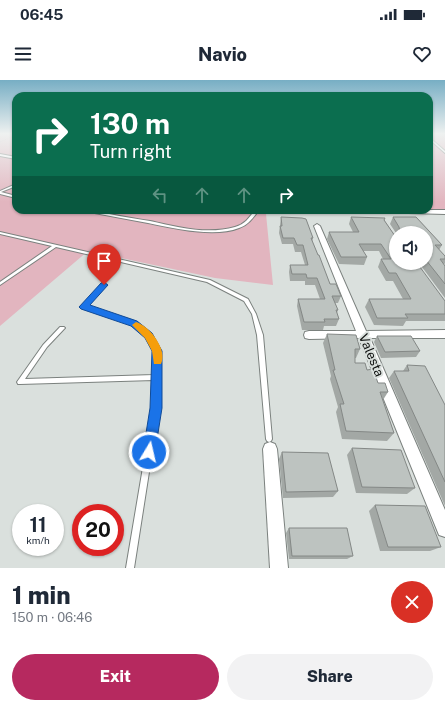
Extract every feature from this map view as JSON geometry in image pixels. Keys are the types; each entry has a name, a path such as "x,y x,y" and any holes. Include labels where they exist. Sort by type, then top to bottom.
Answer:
{"street":[{"path":"433,212 445,212"},
{"name":"Valesta","path":"317,226 364,334 445,529"},
{"path":"310,335 445,334"},
{"path":"269,444 279,568"}],"lane":[{"path":"0,193 12,187"},
{"path":"0,193 12,196"},
{"path":"106,214 205,232 231,230 245,224 254,217 255,214"},
{"path":"0,233 208,281 246,300 254,314 260,335 269,444"},
{"path":"0,284 55,246"},
{"path":"104,285 84,307 134,323 149,335 157,351 158,376 156,408 130,568"},
{"path":"62,328 45,346 20,382 158,376"}],"shaded area":[{"path":"0,157 12,157 12,214 266,214 273,285 215,278 88,251 0,326"},
{"path":"433,157 445,157 445,214 433,214"}],"building":[{"path":"281,217 306,219 313,238 311,238 330,284 336,284 341,296 332,296 338,310 336,310 339,319 324,319 325,322 304,322 298,299 325,299 317,278 307,278 306,274 292,274 290,265 308,265 303,245 297,245 294,238 283,238 280,226 282,226"},
{"path":"351,217 385,218 384,220 389,227 389,256 381,244 359,244 367,257 341,257 329,232 359,232"},
{"path":"393,217 416,217 424,226 398,226"},
{"path":"433,235 442,245 435,245 445,256 445,259 440,259 445,266 445,284 433,269"},
{"path":"381,259 389,259 389,270 422,270 445,301 445,314 405,314 408,318 377,318 369,299 411,299 396,273 389,273"},
{"path":"327,334 356,335 360,349 355,349 355,363 365,363 367,370 373,369 378,383 385,383 388,392 380,392 394,433 346,431 340,404 344,404 333,370 335,370"},
{"path":"377,336 411,336 420,351 385,352"},
{"path":"407,365 425,366 445,405 445,482 394,371 409,371"},
{"path":"352,448 401,450 415,488 362,487"},
{"path":"282,452 328,453 338,491 286,492"},
{"path":"375,505 425,506 441,547 388,547"},
{"path":"289,528 347,528 353,556 292,556"}],"slow traffic":[{"path":"136,325 149,335 157,351 157,361"}],"route":[{"path":"104,285 84,307 134,323 149,335 157,351 158,376 156,408 149,452"}]}
